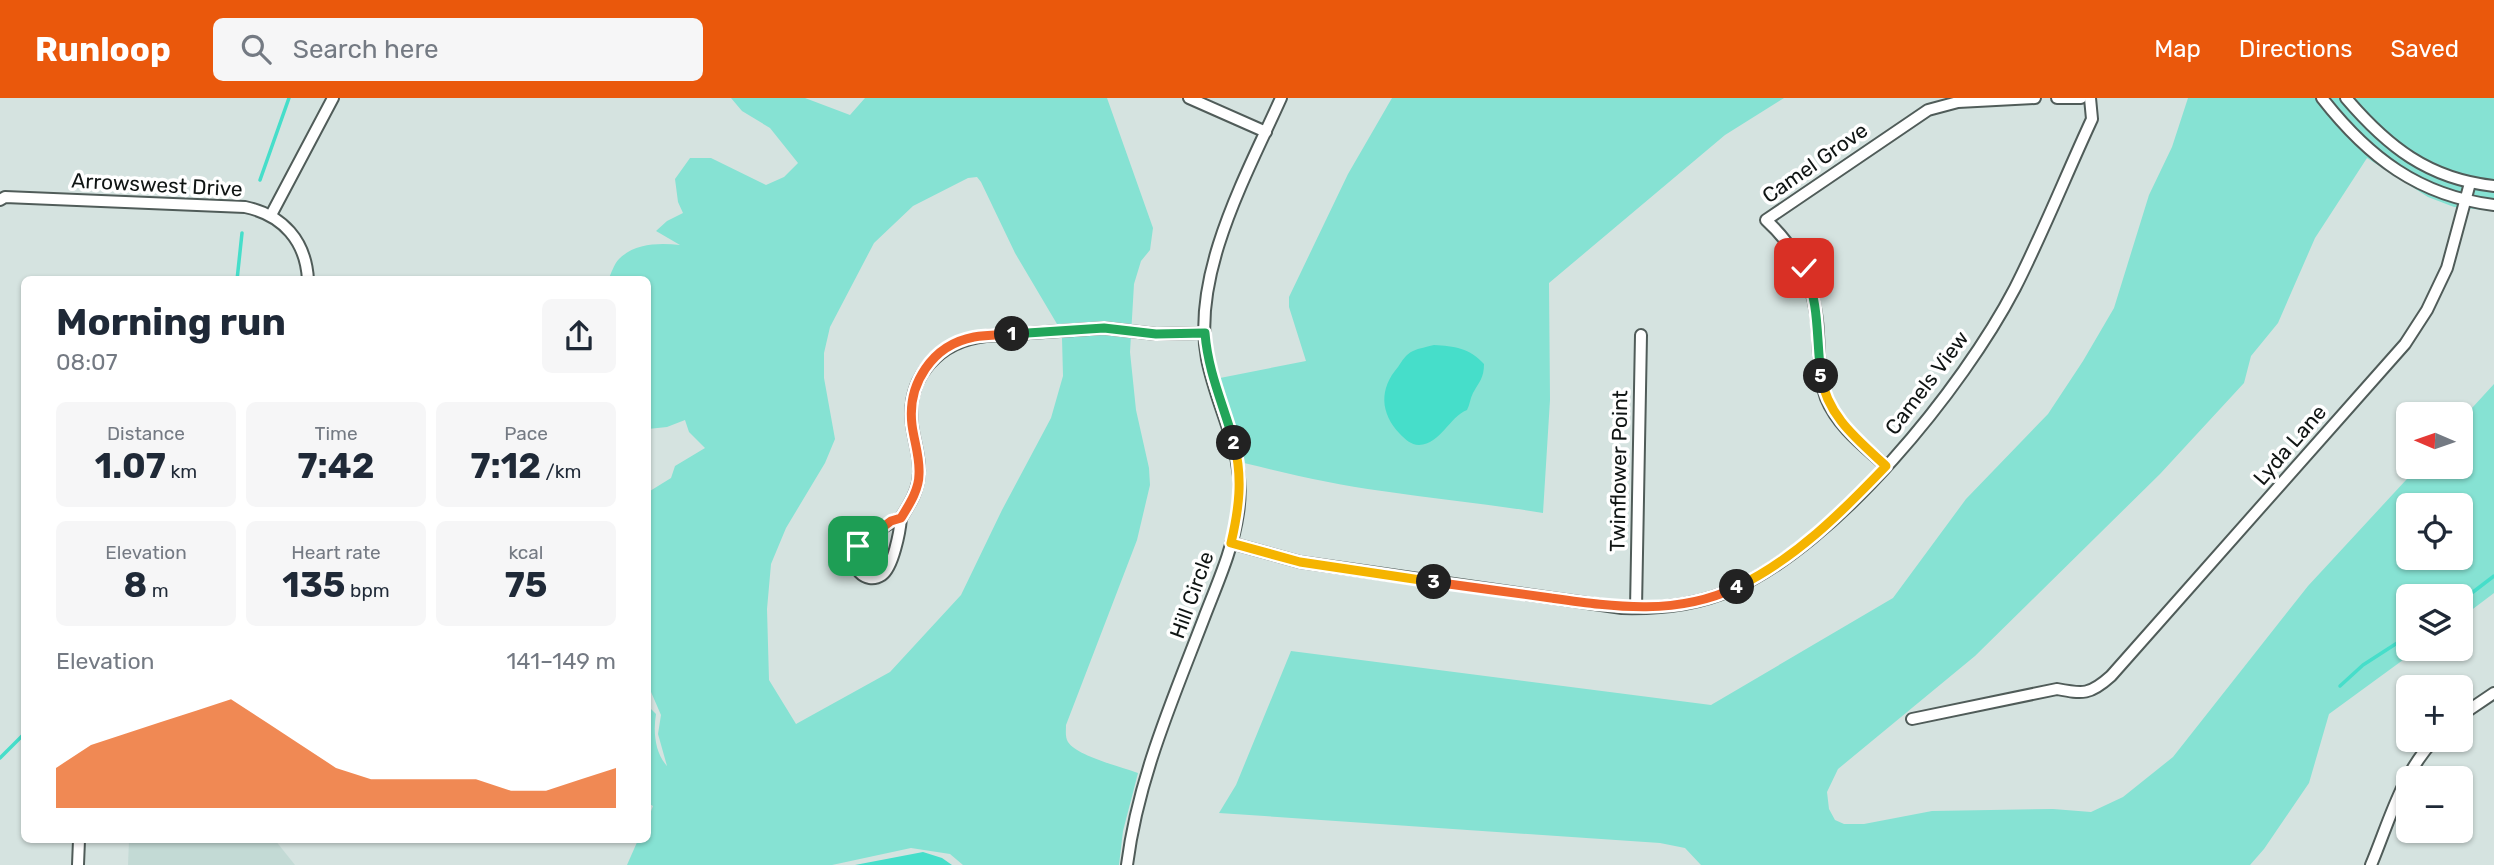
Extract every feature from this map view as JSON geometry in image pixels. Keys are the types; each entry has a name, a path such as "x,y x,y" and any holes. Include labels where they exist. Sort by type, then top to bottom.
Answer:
{"street":[{"path":"308,276 301,250 286,227 271,215 333,98"},
{"path":"1189,98 1266,132"},
{"name":"Hill Circle","path":"1127,865 1132,828 1144,780 1231,543 1240,495 1237,456 1206,357 1208,288 1217,249 1281,98"},
{"name":"Camel Grove","path":"1886,466 1850,433 1832,410 1822,383 1814,292 1790,244 1766,219 1928,110 1958,102 2035,98"},
{"path":"2057,98 2081,98"},
{"name":"Camels View","path":"1231,543 1300,562 1636,608 1694,602 1714,597 1752,580 1796,550 1830,522 1886,466 1925,421 1969,363 2014,288 2092,119 2090,98"},
{"path":"2322,98 2363,145 2387,164 2430,189 2465,201 2494,205"},
{"path":"2346,98 2381,137 2400,151 2432,169 2470,183 2494,186"},
{"name":"Lyda Lane","path":"1912,719 2057,689 2080,694 2102,684 2111,676 2405,344 2427,310 2447,268 2470,183"},
{"name":"Arrowswest Drive","path":"2,197 245,207 271,215"},
{"path":"901,518 891,521 858,546 854,562 861,575 875,578 889,569 901,529 901,518 913,497 919,474 912,424 912,398 916,383 931,361 951,345 979,336 1104,328 1156,334 1205,333"},
{"name":"Twinflower Point","path":"1636,608 1641,335"},
{"path":"2473,707 2494,693"},
{"path":"2371,865 2405,781 2424,752"},
{"path":"78,865 79,843"}],"shaded area":[{"path":"731,98 805,98 850,115 865,98 1107,98 1153,228 1150,250 1141,261 1134,284 1130,352 1136,410 1149,468 1150,485 1137,540 1066,725 1066,738 1080,752 1138,773 1123,831 1119,865 963,865 950,854 911,848 832,865 627,865 637,843 651,843 651,709 656,714 656,742 667,766 658,734 661,715 651,692 651,490 671,478 675,466 705,448 689,432 685,420 667,427 651,429 651,276 610,276 617,261 632,250 656,244 680,245 656,231 667,221 683,213 678,202 675,179 690,158 711,158 766,185 784,177 798,163 770,128 742,111","holes":["977,177 981,182 1015,253 1057,324 1062,338 1063,376 1051,418 961,595 890,672 796,724 769,680 767,609 771,564 786,528 825,463 835,439 824,378 824,353 830,327 874,243 913,206 968,178"]},
{"path":"1392,98 1784,98 1725,135 1549,283 1550,400 1543,513 1347,486 1244,463 1241,442 1220,378 1306,361 1289,307 1289,297 1348,174"},
{"path":"2188,98 2494,98 2494,211 2454,207 2428,197 2367,158 2315,238 2278,323 2251,356 2244,383 2160,474 1975,656 1838,769 1827,792 1829,809 1835,820 1844,824 1864,824 1932,811 2053,809 2091,812 2123,797 2173,757 2308,586 2406,480 2473,480 2473,407 2494,384 2494,593 2473,609 2473,584 2396,584 2396,661 2402,661 2329,714 2309,783 2250,865 1701,865 1685,848 1660,843 1219,813 1236,785 1291,651 1711,705 1893,598 1966,499 2048,414 2083,361 2114,308 2149,195 2172,147"},
{"path":"1434,345 1455,347 1473,354 1484,364 1483,373 1467,410 1433,440 1416,445 1406,440 1393,426 1384,401 1385,392 1392,375 1406,356 1415,350"},
{"path":"129,843 277,843 295,865 128,865"},
{"path":"923,852 942,858 952,865 855,865"}],"waterway":[{"path":"260,180 289,98"},
{"path":"237,276 242,233"},
{"path":"2473,592 2494,576"},
{"path":"2340,686 2363,665 2396,644"},
{"path":"0,758 21,737"}],"route":[{"path":"858,546 891,521 901,518 913,497 918,486 919,463 912,424 912,398 922,372 951,345 972,337 1104,328 1174,335 1205,333 1206,357 1232,437 1240,477 1238,514 1231,543 1300,562 1605,606 1656,608 1714,597 1752,580 1796,550 1830,522 1886,466 1839,421 1826,398 1820,368 1814,292 1804,268"}]}
